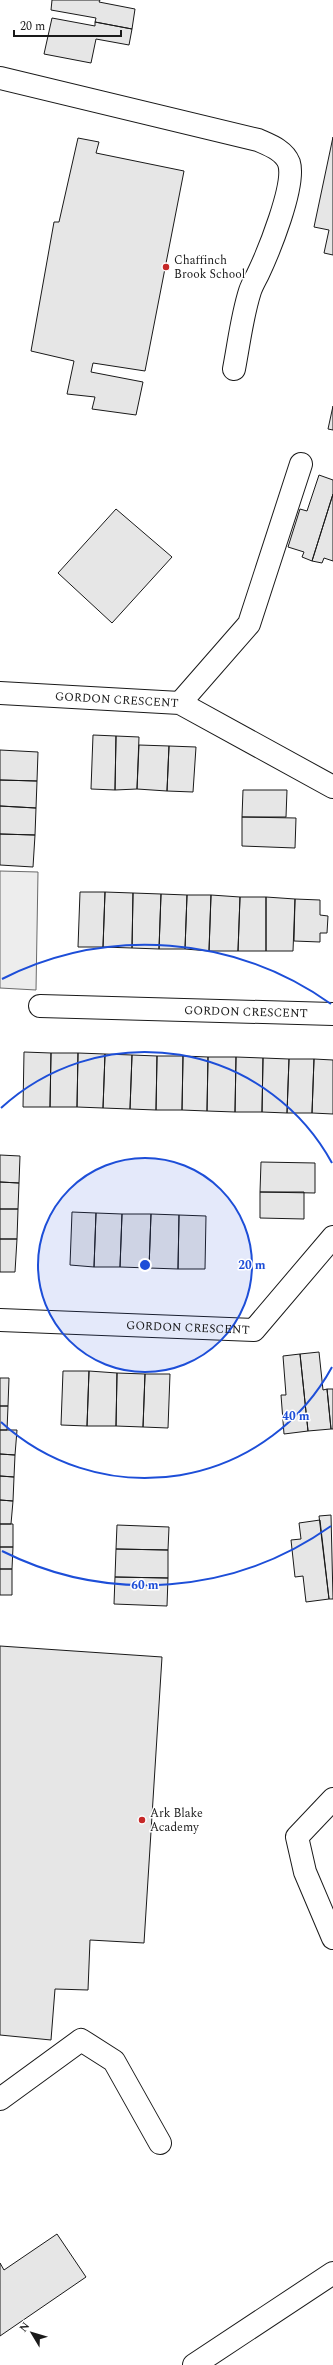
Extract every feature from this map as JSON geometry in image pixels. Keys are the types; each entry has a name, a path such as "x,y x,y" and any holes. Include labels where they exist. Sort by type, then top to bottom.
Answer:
{"street":[{"path":"0,78 258,140 271,145 282,153 289,164 289,178 285,197 277,226 250,290 234,369"},
{"path":"180,703 249,624 301,464"},
{"name":"GORDON CRESCENT","path":"0,693 180,703 333,787"},
{"name":"GORDON CRESCENT","path":"40,1006 333,1014"},
{"name":"GORDON CRESCENT","path":"0,1320 254,1330 333,1237"},
{"path":"333,1799 297,1836 305,1872 333,1938"},
{"path":"0,2099 81,2040 114,2061 160,2143"},
{"path":"194,2365 333,2272"}],"shaded area":[{"path":"0,871 38,872 36,990 0,988"}],"building":[{"path":"52,0 100,0 99,2 135,9 132,29 95,22 96,18 51,10"},
{"path":"52,18 95,26 95,22 132,29 129,45 96,39 91,63 44,54"},
{"path":"333,137 333,255 324,253 329,230 314,227"},
{"path":"78,138 99,142 96,153 184,171 145,371 93,363 91,372 143,382 136,415 92,409 95,397 67,394 74,361 31,351 54,222 59,222"},
{"path":"333,406 333,430 328,429"},
{"path":"319,475 333,480 333,494 312,561 302,557 304,552 288,547 300,509 307,511"},
{"path":"333,494 333,561 324,558 322,563 312,561"},
{"path":"116,509 172,557 112,623 58,573"},
{"path":"93,735 116,736 115,790 91,789"},
{"path":"116,736 139,737 137,789 115,790"},
{"path":"139,745 169,746 167,791 137,789"},
{"path":"169,746 196,747 193,792 167,791"},
{"path":"0,750 38,752 37,781 0,780"},
{"path":"0,780 37,781 36,808 0,806"},
{"path":"243,790 287,790 286,817 242,817"},
{"path":"0,806 36,808 35,835 0,834"},
{"path":"242,817 296,818 295,848 242,846"},
{"path":"0,834 35,835 33,867 0,865"},
{"path":"80,892 105,892 103,947 78,947"},
{"path":"105,892 133,893 132,948 103,947"},
{"path":"133,893 161,894 159,949 132,948"},
{"path":"161,894 187,895 185,949 159,949"},
{"path":"187,895 211,895 209,951 185,949"},
{"path":"211,895 240,897 238,951 209,951"},
{"path":"240,897 266,897 266,951 238,951"},
{"path":"266,897 295,899 293,951 266,951"},
{"path":"295,899 320,900 320,915 328,916 327,933 320,933 320,942 294,941"},
{"path":"24,1052 51,1053 50,1107 23,1107"},
{"path":"51,1053 78,1053 77,1107 50,1107"},
{"path":"78,1053 105,1054 103,1108 77,1107"},
{"path":"105,1054 132,1055 130,1109 103,1108"},
{"path":"132,1055 157,1056 156,1110 130,1109"},
{"path":"157,1056 183,1056 182,1110 156,1110"},
{"path":"183,1056 208,1057 207,1111 182,1110"},
{"path":"208,1057 236,1057 235,1112 207,1111"},
{"path":"236,1057 263,1058 262,1112 235,1112"},
{"path":"263,1058 289,1059 287,1113 262,1112"},
{"path":"289,1059 314,1059 312,1113 287,1113"},
{"path":"314,1059 333,1060 333,1114 312,1113"},
{"path":"0,1155 20,1156 19,1183 0,1182"},
{"path":"261,1162 315,1163 315,1193 260,1192"},
{"path":"0,1182 19,1183 18,1209 0,1209"},
{"path":"260,1192 304,1192 304,1219 260,1218"},
{"path":"0,1209 18,1209 17,1239 0,1239"},
{"path":"72,1212 96,1213 94,1267 70,1265"},
{"path":"96,1213 122,1214 120,1267 94,1267"},
{"path":"122,1214 151,1214 149,1268 120,1267"},
{"path":"151,1214 179,1215 178,1269 149,1268"},
{"path":"179,1215 206,1216 205,1269 178,1269"},
{"path":"0,1239 17,1239 15,1272 0,1272"},
{"path":"319,1352 323,1390 327,1389 331,1429 308,1431 300,1354"},
{"path":"300,1354 308,1431 284,1434 281,1395 286,1395 283,1356"},
{"path":"63,1371 89,1371 87,1426 61,1425"},
{"path":"89,1371 117,1373 116,1426 87,1426"},
{"path":"117,1373 145,1374 143,1427 116,1426"},
{"path":"145,1374 170,1374 168,1428 143,1427"},
{"path":"0,1378 9,1378 8,1406 0,1406"},
{"path":"327,1389 333,1389 333,1429 331,1429"},
{"path":"0,1406 8,1406 7,1430 0,1430"},
{"path":"0,1430 17,1430 15,1455 0,1454"},
{"path":"0,1454 15,1455 14,1477 0,1476"},
{"path":"0,1476 14,1477 13,1501 0,1500"},
{"path":"0,1500 13,1501 11,1524 0,1524"},
{"path":"331,1515 333,1599 329,1599 319,1516"},
{"path":"320,1520 329,1599 306,1602 303,1576 295,1577 291,1540 301,1539 299,1523"},
{"path":"0,1524 13,1524 13,1547 0,1547"},
{"path":"117,1525 169,1527 168,1550 116,1549"},
{"path":"0,1547 13,1547 12,1569 0,1569"},
{"path":"116,1549 168,1550 168,1578 115,1577"},
{"path":"0,1569 12,1569 12,1595 0,1595"},
{"path":"115,1577 168,1578 167,1606 114,1604"},
{"path":"0,1646 162,1657 144,1943 90,1940 88,1990 55,1989 51,2040 0,2035"},
{"path":"57,2234 86,2277 0,2336 0,2263 4,2270"}],"place":[{"name":"Chaffinch Brook School","path":"166,267"},
{"name":"Ark Blake Academy","path":"142,1820"}]}
